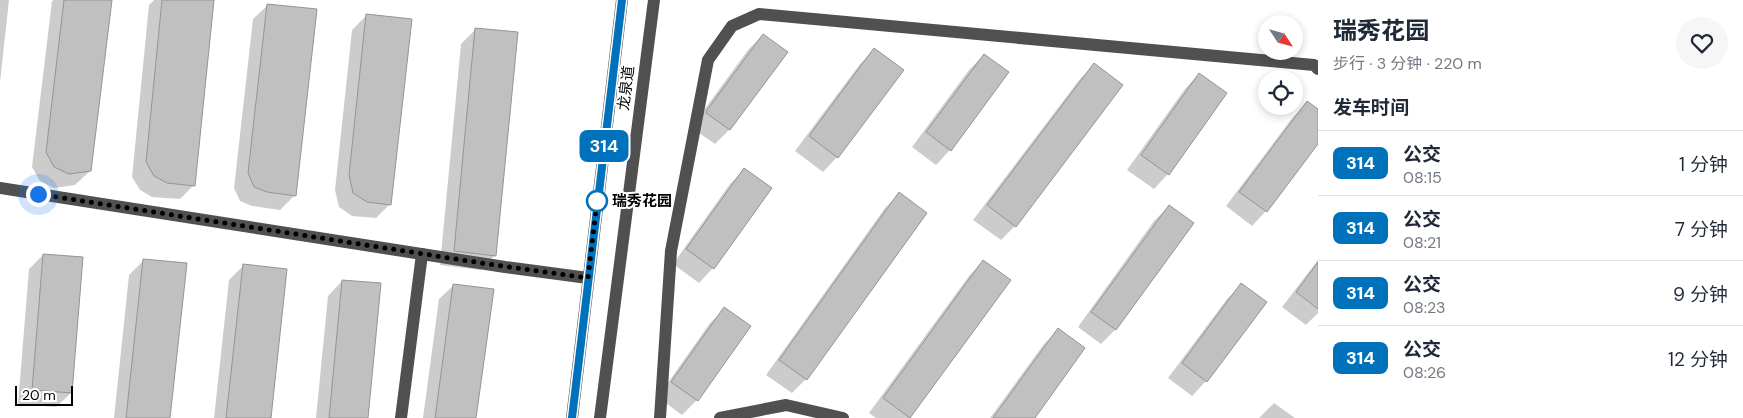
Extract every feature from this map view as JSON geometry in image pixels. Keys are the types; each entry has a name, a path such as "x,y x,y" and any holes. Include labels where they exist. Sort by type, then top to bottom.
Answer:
{"street":[{"name":"龙泉道","path":"572,418 622,0"},
{"name":"龙泉道","path":"600,418 654,0"},
{"path":"660,418 671,252 708,60 732,26 759,14 1304,64 1318,69"},
{"path":"0,188 588,278"},
{"path":"400,418 422,254"},
{"path":"720,418 786,405 843,418"}],"building":[{"path":"64,0 112,0 91,171 69,174 54,167 46,152"},
{"path":"162,0 214,0 195,186 167,183 154,176 146,162"},
{"path":"267,4 317,9 296,196 267,192 254,187 248,173"},
{"path":"366,14 412,19 391,205 367,202 353,193 349,175"},
{"path":"475,28 518,32 496,256 454,251"},
{"path":"763,34 788,52 730,130 706,113 707,110"},
{"path":"874,48 904,70 838,158 809,136"},
{"path":"984,54 1009,72 951,151 926,132"},
{"path":"1094,63 1123,85 1016,227 987,205"},
{"path":"1199,73 1227,93 1169,175 1141,155"},
{"path":"1307,101 1318,109 1318,144 1267,212 1239,192 1297,115 1303,115 1303,106"},
{"path":"744,168 772,188 714,269 686,249"},
{"path":"899,192 927,213 807,380 779,360"},
{"path":"1169,205 1194,223 1116,330 1091,312"},
{"path":"43,254 83,257 72,393 32,390"},
{"path":"143,259 187,263 170,418 126,418"},
{"path":"983,260 1011,280 910,418 883,398"},
{"path":"1318,262 1318,309 1296,292"},
{"path":"243,264 287,269 271,418 226,418"},
{"path":"342,280 381,283 368,418 329,418"},
{"path":"1241,283 1267,302 1207,382 1182,363"},
{"path":"453,284 494,289 476,418 435,418"},
{"path":"724,307 751,326 698,401 671,382"},
{"path":"1058,328 1085,348 1035,418 993,418"}],"bus line":[{"name":"314","path":"572,418 622,0"}],"place":[{"name":"瑞秀花园","path":"597,201"}],"route":[{"path":"38,194 588,278 597,201"}]}
